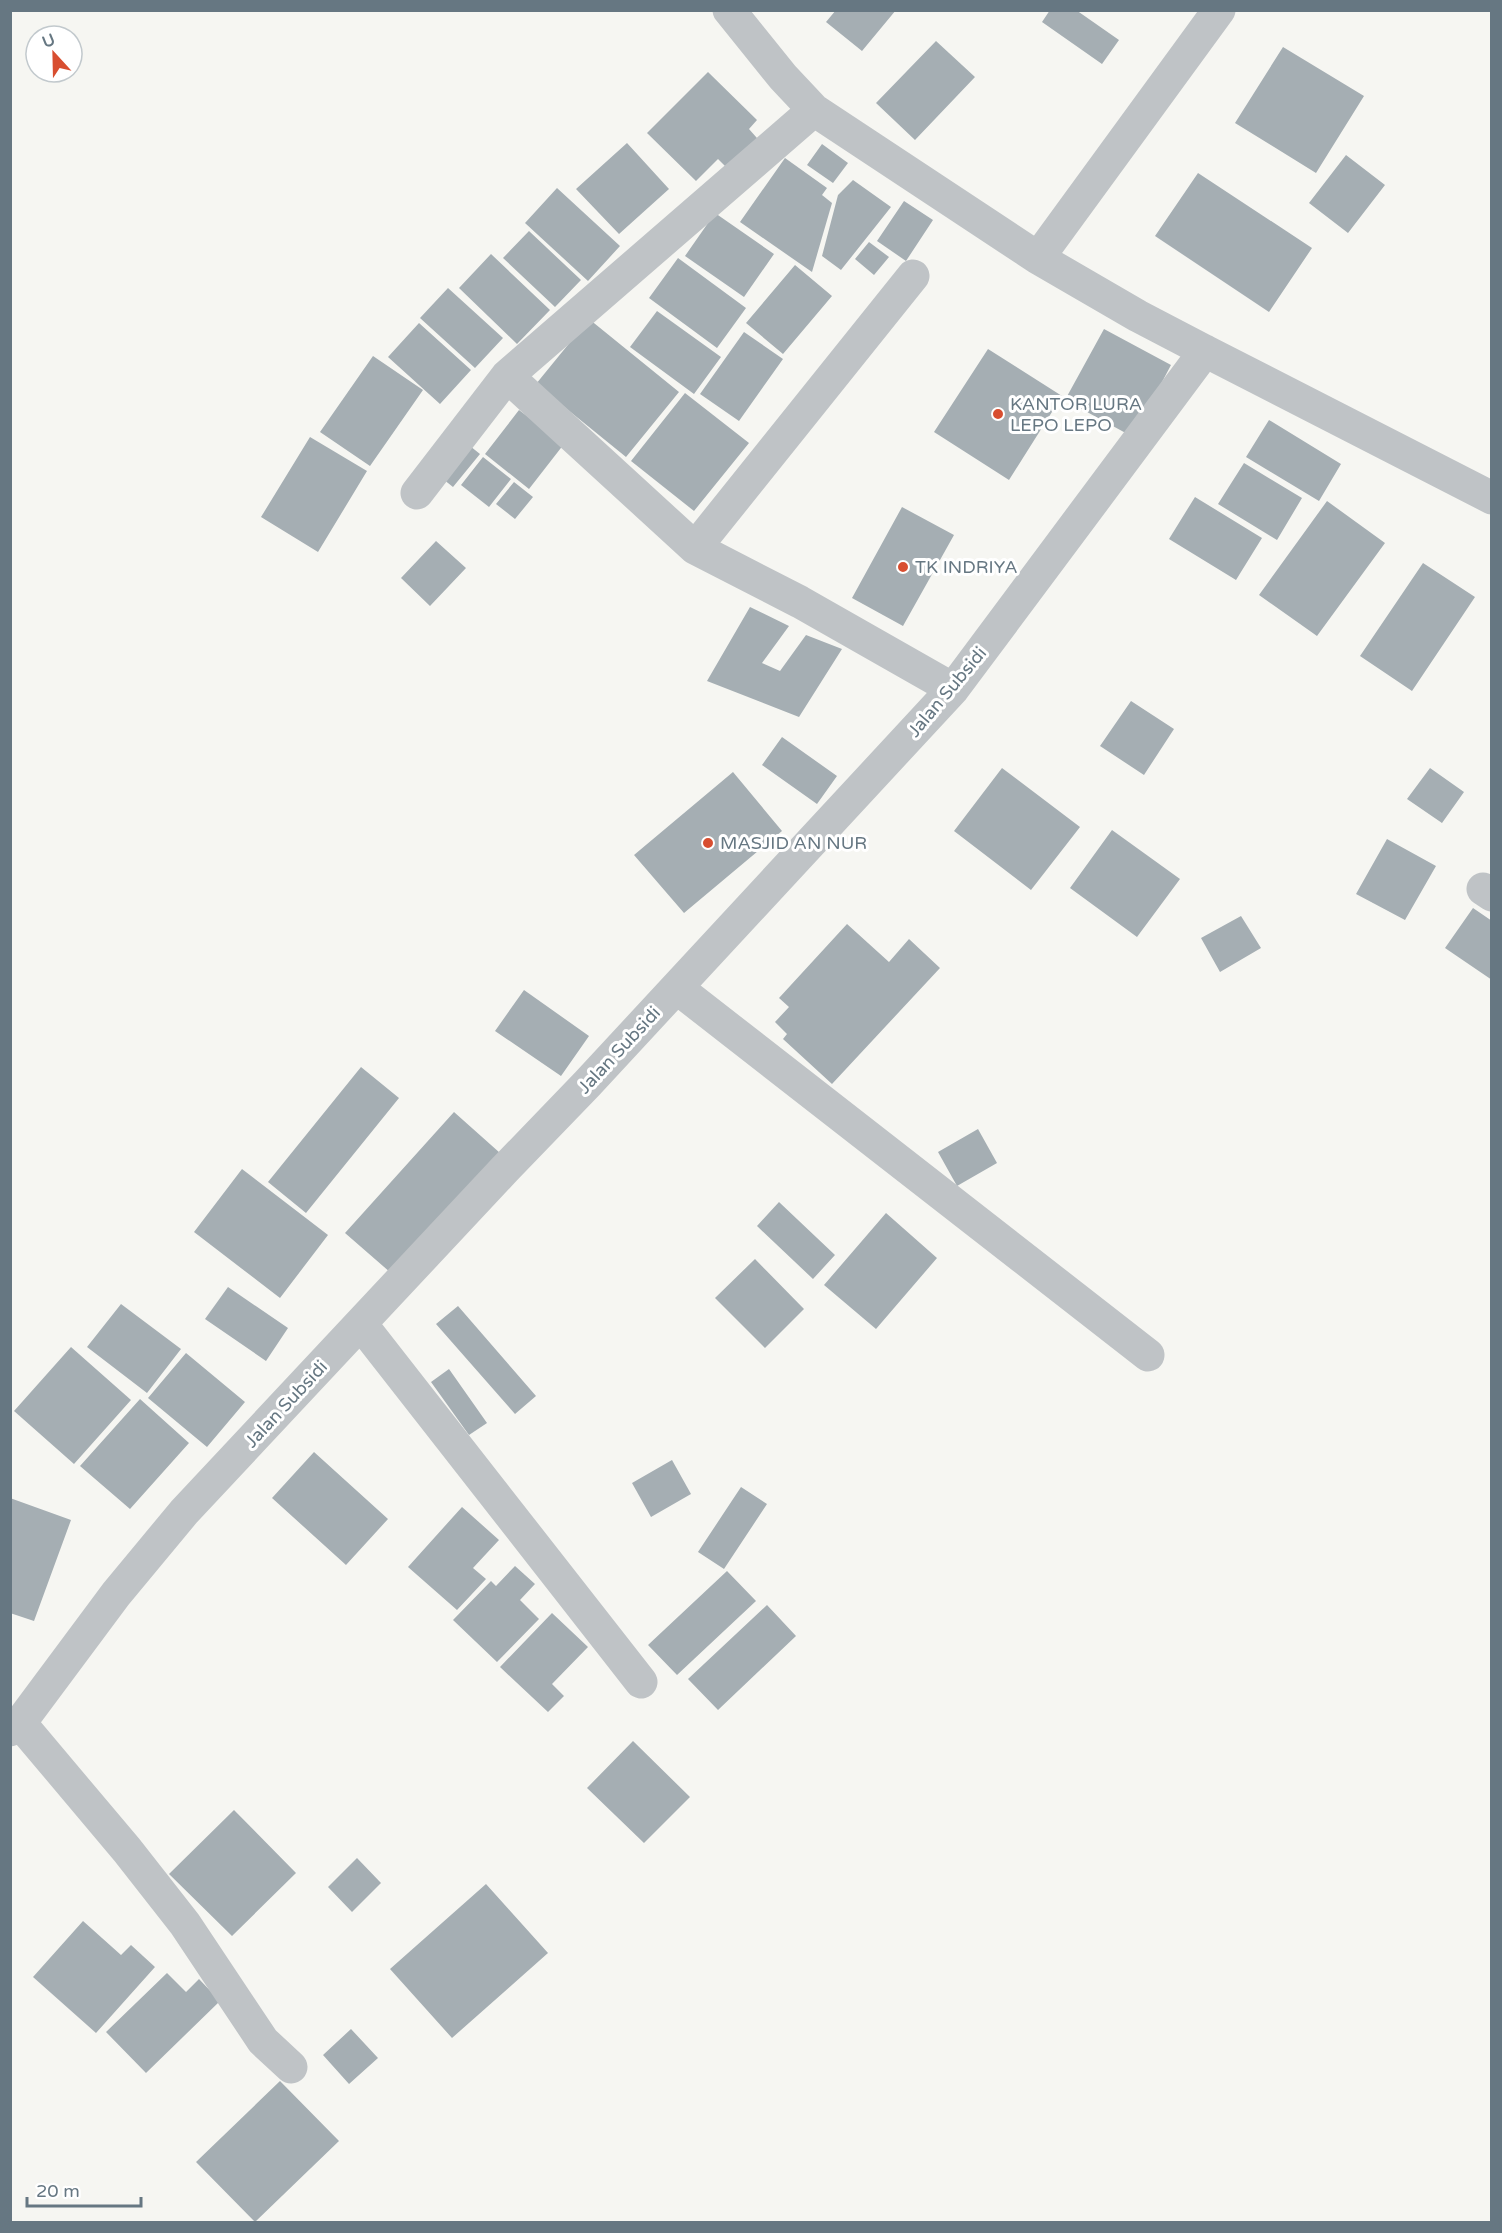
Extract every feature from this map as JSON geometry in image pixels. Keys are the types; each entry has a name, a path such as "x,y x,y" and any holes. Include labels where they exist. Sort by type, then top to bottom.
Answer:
{"street":[{"path":"1038,258 1219,10"},
{"path":"739,15 814,110 1038,258 1138,316 1491,498"},
{"path":"417,493 507,376 814,110"},
{"path":"695,548 913,276"},
{"name":"Jalan Subsidi","path":"15,1726 116,1594 184,1512 677,988 953,690 1205,351"},
{"path":"507,376 695,548 800,602 953,690"},
{"path":"677,988 1148,1355"},
{"path":"361,1324 641,1682"},
{"path":"15,1726 127,1850 185,1924 263,2041 291,2067"}],"building":[{"path":"836,10 896,10 862,51 826,22"},
{"path":"1050,10 1076,10 1119,40 1102,64 1042,22"},
{"path":"936,41 975,77 915,140 876,103"},
{"path":"1283,47 1364,96 1316,173 1235,123"},
{"path":"708,72 757,120 749,129 765,147 735,176 718,159 696,181 647,133"},
{"path":"627,143 669,189 619,234 576,189"},
{"path":"822,144 848,163 833,183 807,165"},
{"path":"1346,155 1385,185 1348,233 1309,203"},
{"path":"785,158 827,188 822,195 832,203 812,272 740,222"},
{"path":"1198,173 1312,248 1269,312 1155,236"},
{"path":"853,180 891,207 841,270 822,256 838,195"},
{"path":"557,188 620,246 588,281 525,223"},
{"path":"904,201 933,220 906,261 877,241"},
{"path":"715,213 774,254 744,297 685,256"},
{"path":"529,231 581,280 555,307 503,258"},
{"path":"869,242 889,257 874,275 855,259"},
{"path":"491,254 550,310 517,344 459,288"},
{"path":"678,258 746,308 717,348 649,298"},
{"path":"795,265 832,296 783,354 746,323"},
{"path":"448,288 503,338 475,368 420,318"},
{"path":"657,311 721,357 694,394 630,347"},
{"path":"589,319 679,392 626,457 536,384"},
{"path":"419,323 471,370 440,404 388,357"},
{"path":"1104,329 1171,365 1133,437 1065,400"},
{"path":"744,332 783,359 739,421 700,394"},
{"name":"KANTOR LURA LEPO LEPO","path":"988,349 1062,396 1009,480 934,432"},
{"path":"373,356 423,390 370,466 320,432"},
{"path":"685,393 749,443 694,511 631,461"},
{"path":"519,410 564,444 529,489 485,454"},
{"path":"1269,420 1341,464 1319,501 1246,457"},
{"path":"310,437 367,471 318,552 261,517"},
{"path":"465,442 480,454 453,487 438,475"},
{"path":"483,457 511,479 489,507 461,485"},
{"path":"1244,463 1302,498 1277,540 1218,504"},
{"path":"514,482 533,497 515,519 496,504"},
{"path":"1195,497 1262,538 1236,580 1169,539"},
{"path":"1327,501 1385,543 1317,636 1259,595"},
{"name":"TK INDRIYA","path":"902,507 954,535 903,626 852,598"},
{"path":"436,541 466,568 430,606 401,578"},
{"path":"1423,563 1475,597 1412,691 1360,656"},
{"path":"750,607 789,626 762,663 780,671 806,635 842,649 799,717 707,681"},
{"path":"1131,701 1174,729 1144,775 1100,746"},
{"path":"782,737 837,776 817,804 762,765"},
{"path":"1002,768 1080,827 1031,890 954,831"},
{"path":"1430,768 1464,792 1442,823 1407,799"},
{"name":"MASJID AN NUR","path":"733,772 782,831 684,913 634,855"},
{"path":"1112,830 1180,879 1137,937 1070,888"},
{"path":"1387,839 1436,866 1405,920 1356,894"},
{"path":"1473,908 1492,921 1492,980 1445,948"},
{"path":"1241,916 1261,948 1220,972 1201,938"},
{"path":"847,924 889,962 909,939 940,968 832,1084 783,1039 787,1034 775,1022 789,1007 779,998"},
{"path":"524,990 589,1036 561,1076 495,1031"},
{"path":"361,1067 399,1098 306,1213 268,1182"},
{"path":"454,1112 500,1153 391,1273 345,1233"},
{"path":"978,1129 997,1163 957,1186 938,1152"},
{"path":"242,1169 328,1235 280,1298 194,1232"},
{"path":"779,1202 835,1255 813,1279 757,1226"},
{"path":"886,1213 937,1258 876,1329 824,1285"},
{"path":"755,1259 804,1309 765,1348 715,1298"},
{"path":"228,1287 288,1328 266,1361 205,1319"},
{"path":"121,1304 181,1349 147,1393 87,1347"},
{"path":"458,1306 536,1396 515,1414 436,1324"},
{"path":"71,1347 131,1400 74,1464 14,1411"},
{"path":"186,1353 245,1402 207,1447 148,1398"},
{"path":"449,1369 487,1423 469,1435 431,1382"},
{"path":"140,1399 189,1443 130,1509 80,1466"},
{"path":"314,1452 388,1519 346,1565 272,1498"},
{"path":"672,1460 691,1494 651,1517 632,1483"},
{"path":"741,1487 767,1504 724,1569 698,1552"},
{"path":"10,1498 71,1520 34,1621 10,1613"},
{"path":"462,1507 499,1540 473,1568 486,1579 457,1610 408,1567"},
{"path":"515,1566 535,1584 520,1600 539,1619 497,1662 453,1620 491,1581 496,1586"},
{"path":"727,1571 756,1601 677,1675 648,1645"},
{"path":"767,1605 796,1636 718,1710 688,1679"},
{"path":"552,1613 588,1647 552,1684 564,1696 548,1712 500,1667"},
{"path":"633,1741 690,1797 644,1843 587,1788"},
{"path":"234,1810 296,1873 232,1936 169,1874"},
{"path":"357,1858 381,1883 352,1912 328,1887"},
{"path":"486,1884 548,1953 452,2038 390,1969"},
{"path":"83,1921 121,1955 131,1945 155,1967 96,2033 33,1977"},
{"path":"167,1973 186,1992 199,1979 220,2001 146,2073 106,2032"},
{"path":"351,2029 378,2058 349,2084 323,2055"},
{"path":"280,2081 339,2141 255,2222 196,2162"}],"place":[{"name":"KANTOR LURA LEPO LEPO","path":"998,414"},
{"name":"TK INDRIYA","path":"903,567"},
{"name":"MASJID AN NUR","path":"708,843"}]}
